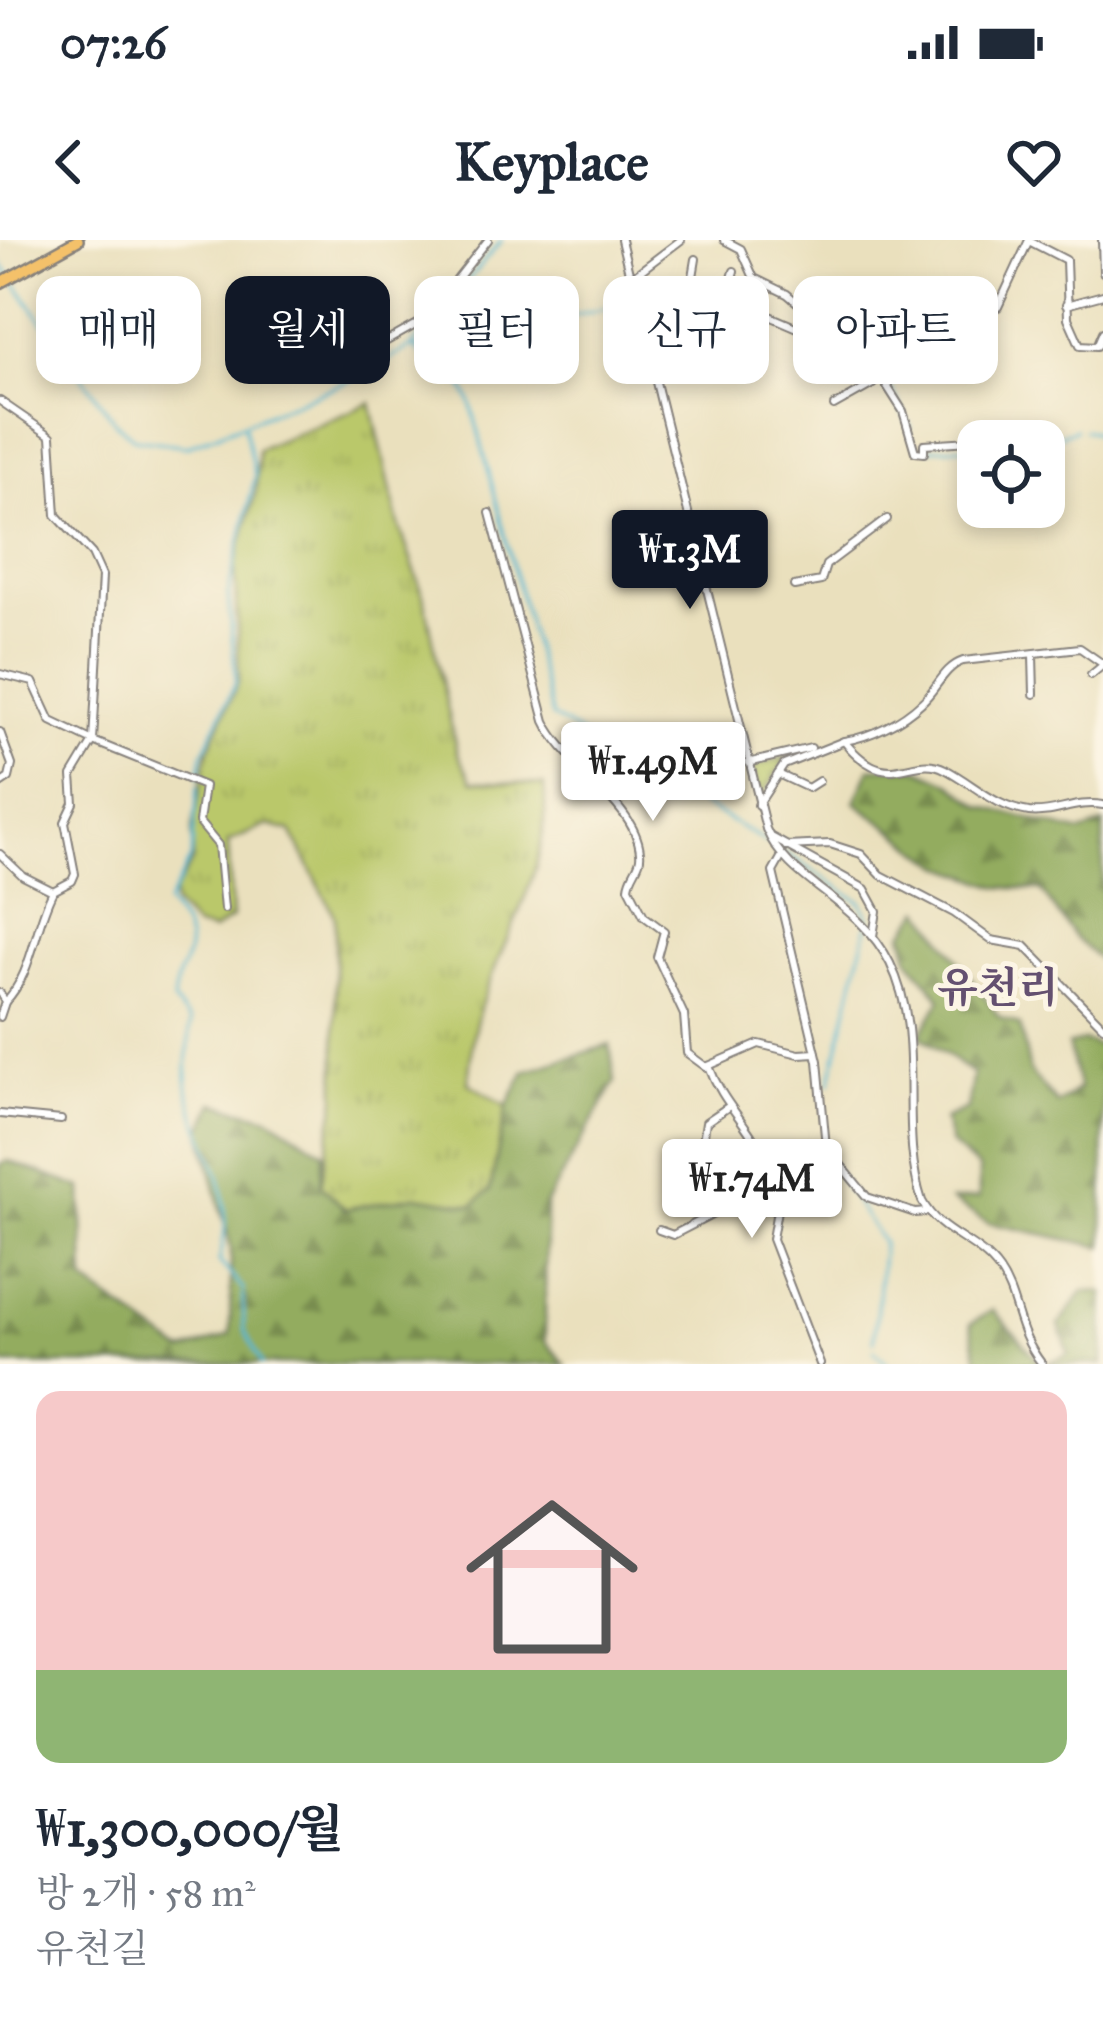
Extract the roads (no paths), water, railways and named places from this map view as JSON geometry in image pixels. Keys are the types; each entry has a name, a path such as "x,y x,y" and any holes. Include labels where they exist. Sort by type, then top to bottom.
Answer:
{"main road":[{"path":"0,283 78,240"}],"street":[{"path":"390,339 425,319 488,240"},
{"path":"621,240 630,276"},
{"path":"634,276 681,240"},
{"path":"724,240 740,249 754,278 793,299"},
{"path":"998,307 1029,240 1066,260 1070,327 1084,348 1097,346 1103,332"},
{"path":"1102,240 1103,272"},
{"path":"693,276 696,259"},
{"path":"733,276 734,271"},
{"path":"1066,304 1103,295"},
{"path":"656,384 768,834 816,1053 829,1151 865,1195 943,1228"},
{"path":"834,406 873,384"},
{"path":"889,384 915,452 924,453 924,444 957,442"},
{"path":"0,401 52,436 56,515 92,554 102,576 93,741 72,776 74,803 65,822 75,874 72,881 53,891 29,948 25,982 5,1002 0,1017"},
{"path":"490,513 545,722 557,745 591,776 637,838 640,861 629,886 644,916 664,931 657,957 683,1012 687,1053 709,1066 728,1107 755,1142 763,1164 781,1183"},
{"path":"794,586 821,581 826,565 887,519"},
{"path":"758,805 789,761 873,732 910,711 952,665 1080,648 1103,664 1091,675"},
{"path":"1033,655 1034,694"},
{"path":"0,674 33,682 52,721 205,786 199,822 218,845 224,909"},
{"path":"0,732 12,765 9,778 0,784"},
{"path":"844,741 865,764 898,770 938,766 989,799 1019,810 1103,805"},
{"path":"748,763 821,748"},
{"path":"778,774 808,788 819,781"},
{"path":"768,834 865,889 877,911 869,930"},
{"path":"768,834 798,872 841,900 869,930 905,1005 918,1187 918,1206 908,1211"},
{"path":"786,846 830,844 861,854 881,875 953,913 991,940 1025,946 1103,1026"},
{"path":"0,854 23,876 53,891"},
{"path":"774,875 782,856"},
{"path":"774,875 784,870 798,872"},
{"path":"0,993 5,1002"},
{"path":"709,1066 759,1045 816,1053"},
{"path":"728,1107 706,1122 704,1142 712,1158 723,1148 749,1170"},
{"path":"0,1114 62,1120"},
{"path":"820,1364 772,1239 781,1183 829,1151"},
{"path":"659,1230 673,1235 725,1208 749,1170 763,1164"},
{"path":"918,1187 928,1212 943,1228 999,1270 1023,1340 1042,1364"},
{"path":"908,1211 928,1212"}],"waterway":[{"path":"0,262 116,423 135,439 188,446 351,380 411,347 502,240"},
{"path":"579,314 603,308"},
{"path":"413,348 458,378 470,399 552,717 766,842"},
{"path":"888,384 911,428"},
{"path":"199,777 203,753 236,682 228,594 255,476 244,427"},
{"path":"1065,433 1076,429"},
{"path":"1084,430 1103,434"},
{"path":"928,449 957,447"},
{"path":"198,786 191,858 167,904 188,944 173,1001 190,1022 188,1089 223,1195 219,1261 243,1289 244,1329 262,1364"},
{"path":"784,852 861,902 869,918 830,1083"},
{"path":"827,1159 883,1243 874,1341"},
{"path":"874,1350 888,1364"}],"district":[{"name":"유천리","path":"998,988"}]}
